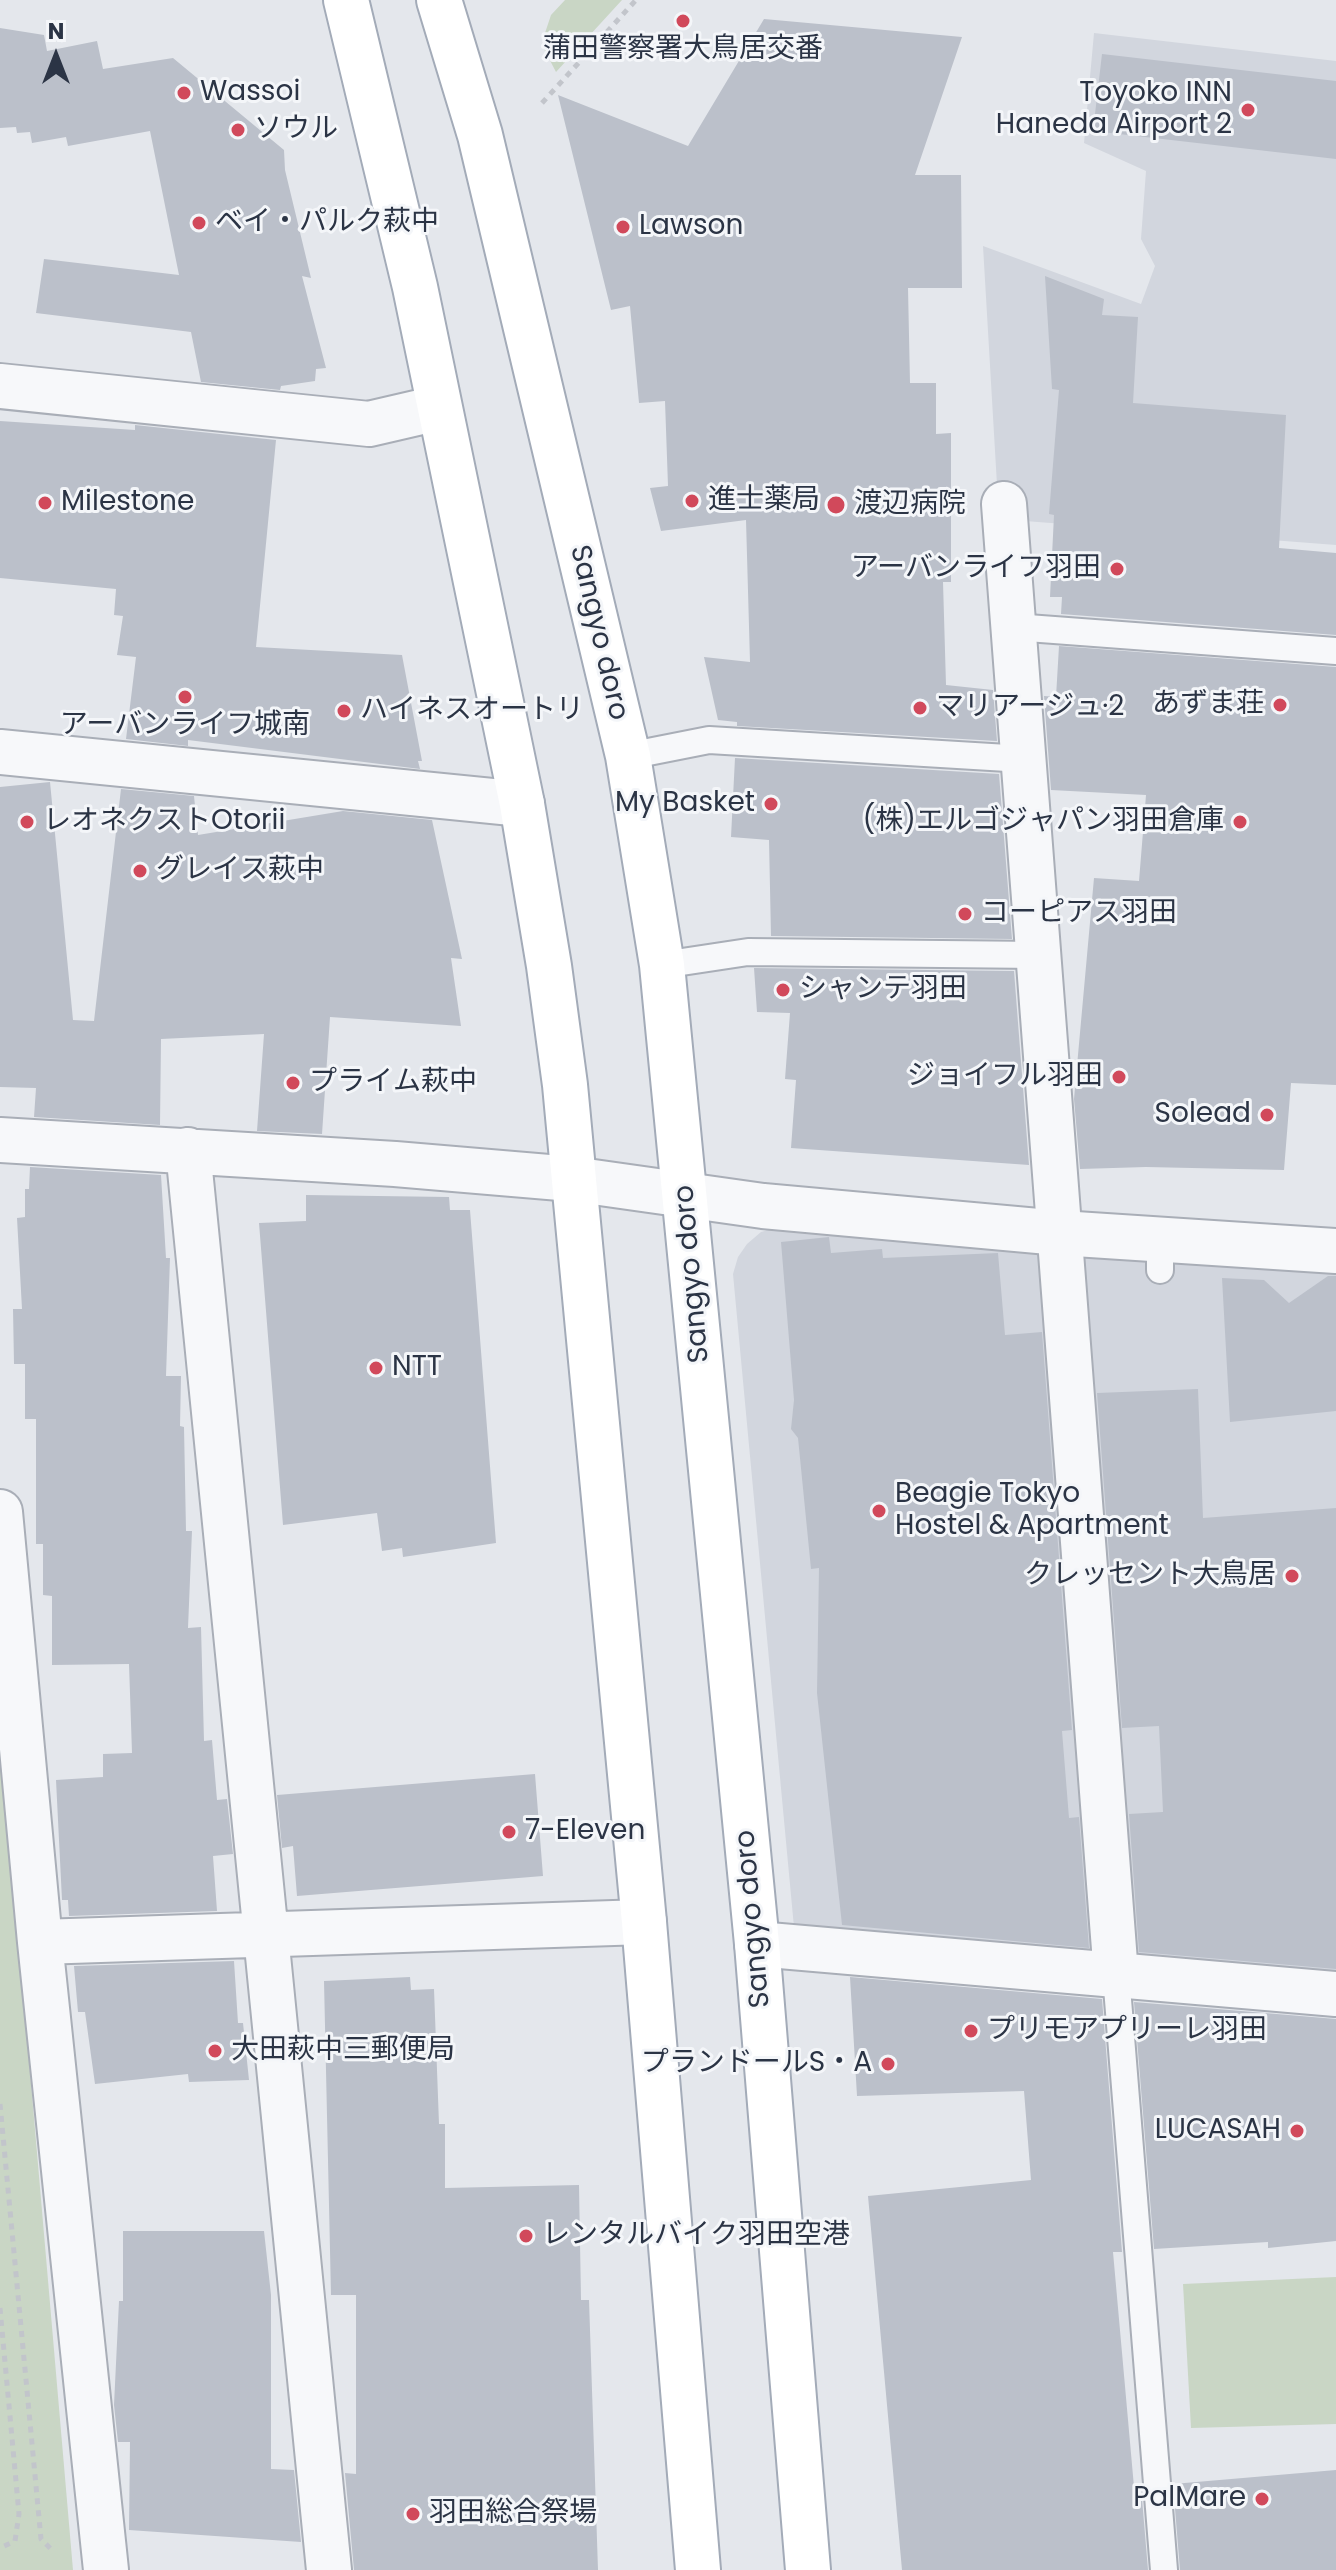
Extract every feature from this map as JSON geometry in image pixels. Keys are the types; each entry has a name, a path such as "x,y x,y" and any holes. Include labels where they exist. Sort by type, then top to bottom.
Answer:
{"main road":[{"path":"346,0 415,287 522,804 549,966 565,1085 644,1922 698,2570"},
{"name":"Sangyo doro","path":"439,0 480,135 628,756 662,965 757,1944 808,2570"}],"street":[{"path":"0,386 369,424 438,408"},
{"path":"1004,504 1116,1975"},
{"path":"0,752 522,804"},
{"path":"0,1140 188,1150 572,1179 686,1198 1060,1233 1160,1255 1336,1251"},
{"path":"188,1150 329,2570"},
{"path":"0,1512 40,1942 106,2570"},
{"path":"40,1942 644,1922"},
{"path":"757,1944 1336,1994"}],"lane":[{"path":"1014,627 1336,651"},
{"path":"628,756 709,740 1024,759"},
{"path":"662,965 748,952 1039,955"},
{"path":"1116,1975 1164,2570"}],"path":[{"path":"542,103 636,0"},
{"path":"0,2104 41,2539 64,2560"},
{"path":"0,2308 19,2514 15,2541 0,2548"}],"shaded area":[{"path":"1094,33 1336,61 1336,545 999,519 983,246 1141,304 1155,266 1141,239 1146,171 1084,143"},
{"path":"772,1229 1050,1253 1112,1954 795,1938 733,1274 738,1257 747,1244 761,1232"},
{"path":"1069,1253 1336,1273 1336,1981 1128,1964"}],"green space":[{"path":"565,0 622,0 556,72 544,49 545,33 551,15"},
{"path":"0,1724 73,2570 0,2570"},
{"path":"1336,2277 1336,2424 1191,2428 1183,2284"}],"building":[{"path":"764,19 962,37 915,175 961,175 962,288 908,288 910,383 936,383 936,434 951,433 951,582 943,582 946,685 993,690 997,741 737,726 737,722 718,720 704,657 750,662 746,520 661,531 650,488 668,486 665,401 639,403 630,306 611,310 558,95 688,146"},
{"path":"0,28 44,35 47,51 97,41 103,69 173,58 284,150 285,170 311,278 302,276 326,368 316,369 315,381 281,386 280,390 201,382 191,332 36,313 44,259 179,275 150,131 68,146 66,137 32,143 30,132 17,133 16,127 0,128"},
{"path":"1102,54 1336,81 1336,159 1093,131"},
{"path":"1045,276 1104,299 1102,315 1138,317 1133,403 1286,415 1279,548 1336,553 1336,635 1061,614 1062,597 1050,597 1054,515 1049,514 1059,390 1052,389"},
{"path":"0,421 135,430 135,425 276,440 256,647 402,655 422,761 418,761 420,769 188,740 188,746 126,739 136,657 117,655 123,616 114,615 116,589 0,578"},
{"path":"1059,646 1336,667 1336,1085 1291,1083 1284,1170 1080,1169 1074,1099 1094,878 1139,881 1146,795 1051,790 1044,696 1056,697"},
{"path":"735,758 999,774 1012,939 771,936 769,840 731,837"},
{"path":"50,782 73,1020 94,1021 121,789 194,796 198,835 343,811 432,820 462,959 451,958 461,1026 330,1017 322,1134 257,1131 264,1034 161,1039 160,1125 34,1117 36,1088 0,1087 0,787"},
{"path":"754,968 1014,971 1029,1165 791,1148 796,1080 785,1079 790,1013 757,1012"},
{"path":"30,1167 161,1175 166,1258 170,1258 166,1376 181,1376 180,1426 184,1427 186,1531 192,1531 188,1628 201,1627 204,1741 212,1740 217,1800 227,1799 233,1854 213,1856 217,1911 69,1916 68,1900 62,1900 56,1780 103,1777 103,1754 132,1753 129,1664 52,1665 52,1596 43,1595 43,1544 36,1544 36,1419 25,1419 25,1364 14,1364 13,1309 22,1309 17,1218 25,1217 25,1189 29,1189"},
{"name":"NTT","path":"306,1195 449,1197 450,1210 470,1210 496,1543 403,1557 402,1548 382,1551 377,1513 283,1525 259,1223 306,1221"},
{"path":"829,1237 831,1253 882,1249 883,1258 998,1253 1005,1335 1042,1332 1072,1730 1062,1731 1069,1818 1079,1817 1089,1948 842,1925 817,1693 819,1568 811,1569 798,1438 791,1429 794,1400 781,1242"},
{"path":"1328,1276 1336,1276 1336,1411 1230,1422 1222,1278 1264,1280 1289,1303"},
{"path":"1198,1389 1203,1518 1336,1508 1336,1969 1139,1952 1129,1814 1163,1812 1159,1726 1122,1728 1097,1393"},
{"path":"535,1774 543,1876 297,1896 293,1846 282,1848 277,1795"},
{"path":"234,1961 238,2023 243,2023 249,2080 189,2082 188,2074 95,2084 85,2012 78,2012 74,1966"},
{"path":"410,1977 411,1990 434,1989 439,2124 445,2124 445,2188 579,2185 581,2300 589,2300 598,2570 354,2570 345,2473 356,2474 356,2295 331,2295 324,1981"},
{"path":"850,1977 1102,1999 1122,2252 1113,2252 1134,2487 1141,2487 1148,2570 902,2570 868,2196 1031,2180 1024,2091 857,2096"},
{"path":"1134,2002 1336,2019 1336,2241 1268,2248 1268,2242 1154,2249"},
{"path":"123,2231 264,2231 271,2295 271,2469 294,2470 301,2542 129,2530 130,2442 118,2442 114,2405 119,2301 123,2301"},
{"name":"PalMare","path":"1336,2470 1336,2570 1180,2570 1173,2484"}],"place":[{"name":"蒲田警察署大鳥居交番","path":"683,21"},
{"name":"Wassoi","path":"184,93"},
{"name":"Toyoko INN Haneda Airport 2","path":"1248,110"},
{"name":"ソウル","path":"238,130"},
{"name":"ベイ・パルク萩中","path":"199,223"},
{"name":"Lawson","path":"623,227"},
{"name":"進士薬局","path":"692,501"},
{"name":"Milestone","path":"45,503"},
{"name":"渡辺病院","path":"836,505"},
{"name":"アーバンライフ羽田","path":"1117,569"},
{"name":"アーバンライフ城南","path":"185,697"},
{"name":"あずま荘","path":"1280,705"},
{"name":"マリアージュ·2","path":"920,708"},
{"name":"ハイネスオートリ","path":"344,711"},
{"name":"My Basket","path":"771,804"},
{"name":"レオネクストOtorii","path":"27,822"},
{"name":"(株)エルゴジャパン羽田倉庫","path":"1240,822"},
{"name":"グレイス萩中","path":"140,871"},
{"name":"コーピアス羽田","path":"965,914"},
{"name":"シャンテ羽田","path":"783,990"},
{"name":"ジョイフル羽田","path":"1119,1077"},
{"name":"プライム萩中","path":"293,1083"},
{"name":"Solead","path":"1267,1115"},
{"name":"NTT","path":"376,1368"},
{"name":"Beagie Tokyo Hostel & Apartment","path":"879,1511"},
{"name":"クレッセント大鳥居","path":"1292,1576"},
{"name":"7-Eleven","path":"509,1832"},
{"name":"プリモアプリーレ羽田","path":"971,2031"},
{"name":"大田萩中三郵便局","path":"215,2051"},
{"name":"プランドールS・A","path":"888,2064"},
{"name":"LUCASAH","path":"1297,2131"},
{"name":"レンタルバイク羽田空港","path":"526,2236"},
{"name":"PalMare","path":"1262,2499"},
{"name":"羽田総合祭場","path":"413,2514"}]}
